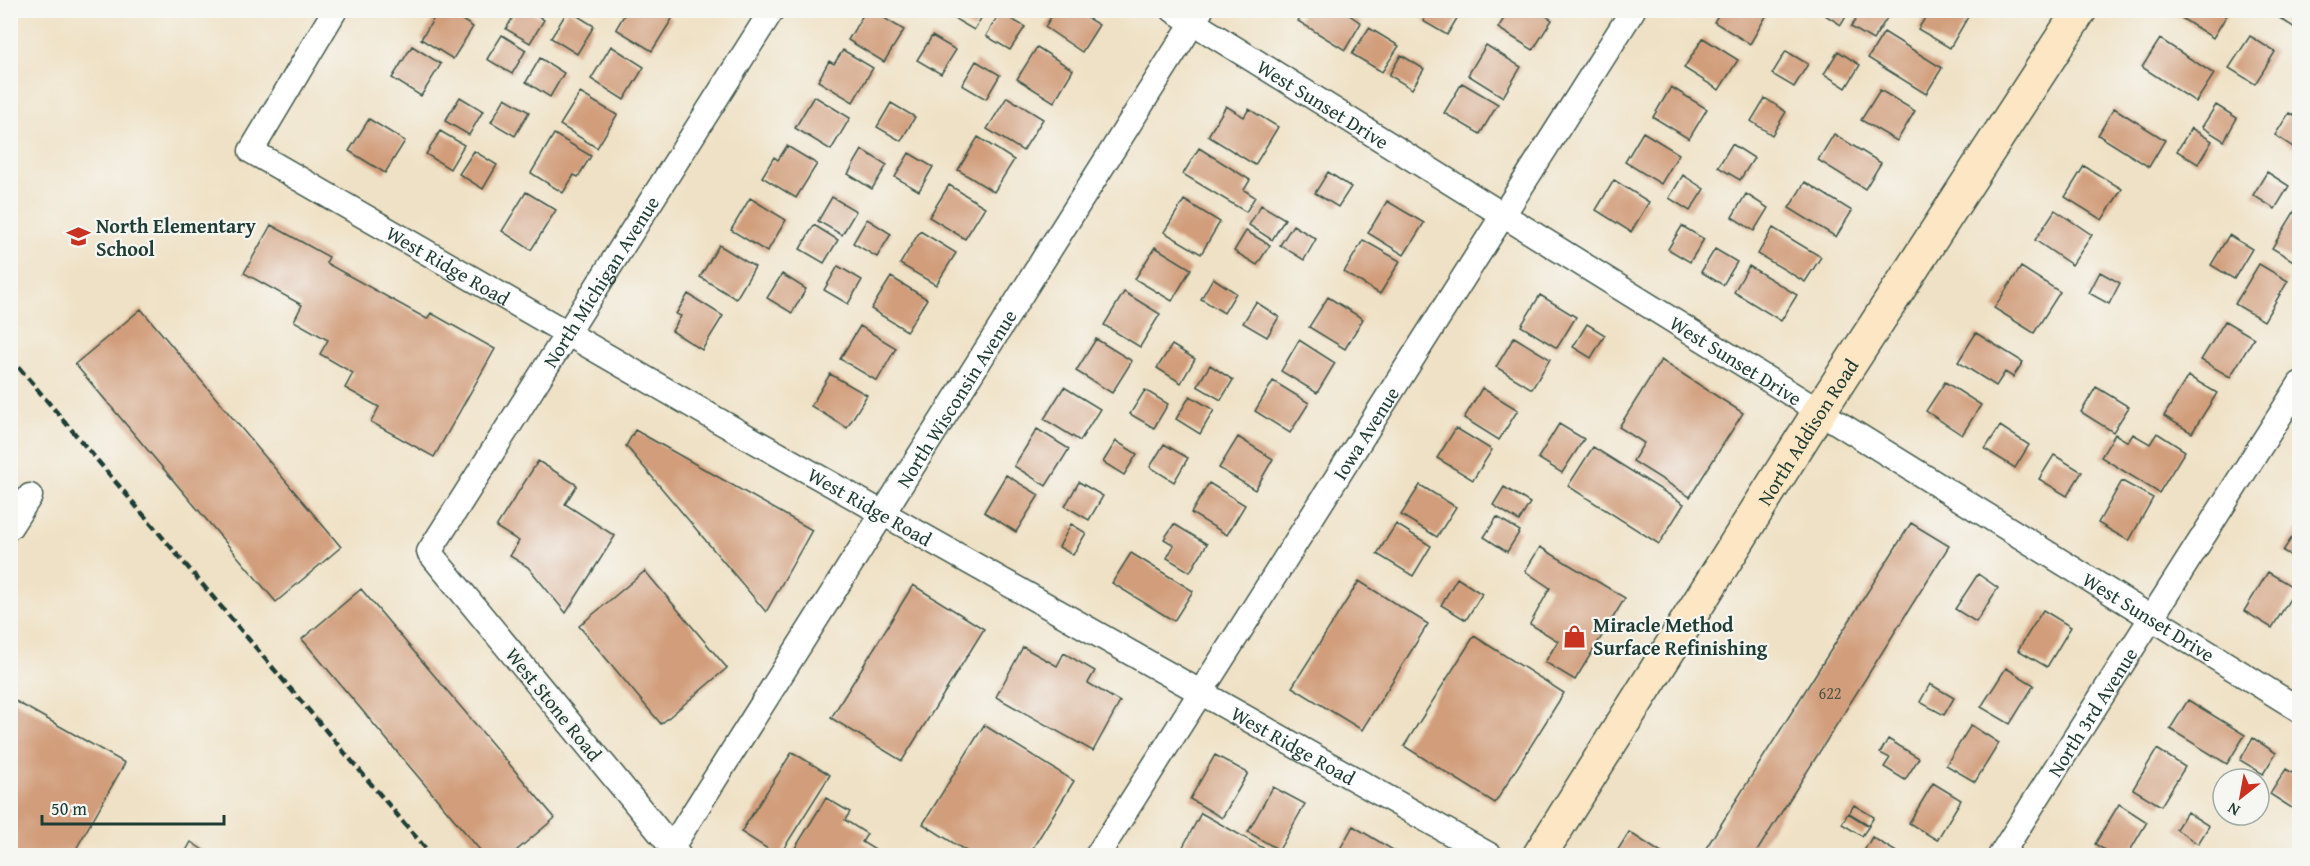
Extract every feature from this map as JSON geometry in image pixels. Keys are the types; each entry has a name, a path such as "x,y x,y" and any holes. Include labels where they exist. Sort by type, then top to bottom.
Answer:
{"street":[{"name":"West Ridge Road","path":"335,10 251,151 883,513 1491,855"},
{"name":"North Michigan Avenue","path":"429,552 772,10"},
{"name":"Iowa Avenue","path":"1097,855 1633,10"},
{"name":"North Addison Road","path":"1539,855 1819,412 2080,10"},
{"name":"West Sunset Drive","path":"1189,15 1502,217 2300,710"},
{"name":"North Wisconsin Avenue","path":"675,851 1189,15"},
{"name":"North 3rd Avenue","path":"2000,855 2300,384"},
{"path":"10,528 30,496"},
{"name":"West Stone Road","path":"429,552 675,851"}],"building":[{"path":"439,10 447,10 473,27 453,59 421,39"},
{"path":"517,10 529,10 544,20 530,43 506,29"},
{"path":"568,10 594,26 577,54 551,38"},
{"path":"627,10 659,10 672,19 652,51 616,29"},
{"path":"866,10 871,10 904,30 884,62 848,40"},
{"path":"953,10 986,10 974,30 950,16"},
{"path":"1055,10 1074,10 1099,25 1082,52 1045,27"},
{"path":"1304,10 1342,10 1361,23 1345,50 1298,21"},
{"path":"1405,10 1418,10 1414,16"},
{"path":"1430,10 1451,10 1459,15 1447,35 1423,21"},
{"path":"1509,10 1537,10 1552,20 1533,50 1498,28"},
{"path":"1721,10 1763,10 1768,13 1750,44 1714,22"},
{"path":"1817,10 1850,10 1841,25"},
{"path":"1862,10 1875,10 1887,18 1873,40 1851,27"},
{"path":"1930,10 1972,10 1950,48 1918,29"},
{"path":"2178,10 2230,10 2213,38 2175,14"},
{"path":"2267,10 2300,10 2300,21 2295,28"},
{"path":"1000,12 1025,27 1010,50 986,36"},
{"path":"1369,28 1399,46 1382,72 1352,54"},
{"path":"1884,32 1942,68 1926,94 1868,58"},
{"path":"502,35 526,50 512,74 487,59"},
{"path":"932,36 956,50 941,74 917,60"},
{"path":"2250,36 2275,52 2255,84 2229,68"},
{"path":"1703,38 1738,60 1719,90 1684,68"},
{"path":"2160,39 2214,74 2196,102 2142,67"},
{"path":"1486,45 1521,67 1503,97 1468,75"},
{"path":"412,46 441,64 421,96 392,78"},
{"path":"611,46 644,67 624,100 591,79"},
{"path":"1037,47 1073,70 1054,102 1017,79"},
{"path":"843,50 873,68 853,102 818,81 829,61 834,64"},
{"path":"1786,51 1808,64 1794,87 1772,74"},
{"path":"1838,51 1860,65 1846,88 1824,74"},
{"path":"1401,55 1424,69 1412,89 1389,75"},
{"path":"540,58 564,73 550,97 526,82"},
{"path":"976,61 1000,75 986,99 962,85"},
{"path":"1462,83 1498,104 1480,134 1444,113"},
{"path":"1671,87 1707,109 1689,139 1653,117"},
{"path":"1880,90 1915,111 1897,141 1861,120"},
{"path":"580,93 617,115 597,148 560,125"},
{"path":"814,96 850,118 831,150 795,128"},
{"path":"460,97 483,111 469,135 445,121"},
{"path":"1007,97 1043,119 1023,151 987,129"},
{"path":"505,98 529,112 515,136 491,122"},
{"path":"1765,98 1786,112 1772,135 1751,121"},
{"path":"891,103 915,117 901,141 877,127"},
{"path":"2216,105 2237,118 2224,141 2202,127"},
{"path":"1226,106 1244,117 1249,109 1278,127 1255,165 1208,136"},
{"path":"2114,108 2165,140 2149,167 2098,135"},
{"path":"2289,113 2300,119 2300,144 2296,149 2275,135"},
{"path":"369,119 405,141 385,173 349,151"},
{"path":"2191,128 2212,141 2198,164 2177,151"},
{"path":"440,131 464,145 450,169 426,154"},
{"path":"1643,132 1679,154 1661,184 1625,162"},
{"path":"554,134 591,156 578,177 574,175 563,193 531,173"},
{"path":"1834,134 1881,163 1865,189 1818,160"},
{"path":"978,137 1014,160 994,192 958,170"},
{"path":"1732,144 1754,158 1740,180 1718,167"},
{"path":"787,146 817,164 796,198 762,177 774,157 778,160"},
{"path":"1199,148 1250,180 1244,190 1255,197 1246,212 1183,174"},
{"path":"862,150 887,165 872,189 848,174"},
{"path":"474,151 497,165 483,189 459,174"},
{"path":"909,153 933,167 919,191 895,177"},
{"path":"2084,166 2122,189 2102,220 2065,197"},
{"path":"1328,172 1351,187 1338,207 1315,193"},
{"path":"2267,172 2289,186 2275,209 2253,195"},
{"path":"1683,175 1704,189 1690,211 1669,198"},
{"path":"1614,180 1649,202 1631,232 1596,210"},
{"path":"1805,182 1852,211 1836,237 1789,208"},
{"path":"949,185 985,207 965,239 929,217"},
{"path":"526,192 556,210 531,250 502,231"},
{"path":"1746,194 1768,208 1754,231 1732,217"},
{"path":"832,197 856,211 842,235 818,221"},
{"path":"750,198 786,220 767,252 731,230"},
{"path":"1184,200 1220,222 1201,254 1164,232"},
{"path":"1387,201 1424,223 1404,255 1368,233"},
{"path":"1261,205 1285,219 1272,240 1249,225"},
{"path":"2296,209 2300,211 2300,265 2272,248"},
{"path":"2055,210 2092,235 2072,265 2035,240"},
{"path":"867,219 891,234 877,257 853,243"},
{"path":"271,225 329,257 326,263 427,319 431,313 495,349 434,457 371,422 379,407 345,388 353,373 320,354 328,340 294,321 302,305 244,273"},
{"path":"814,225 838,240 824,263 800,249"},
{"path":"1293,225 1316,239 1304,260 1280,245"},
{"path":"1682,226 1704,239 1690,262 1668,249"},
{"path":"1773,228 1821,257 1805,282 1758,254"},
{"path":"920,231 956,253 936,285 900,264"},
{"path":"1246,231 1270,245 1257,265 1234,251"},
{"path":"2229,235 2252,249 2234,279 2211,265"},
{"path":"1363,240 1400,261 1380,294 1344,272"},
{"path":"719,245 755,267 736,299 700,277"},
{"path":"1155,247 1191,269 1172,301 1135,279"},
{"path":"1715,249 1737,262 1723,285 1701,272"},
{"path":"2259,264 2288,281 2264,321 2235,304"},
{"path":"838,266 862,280 848,304 824,290"},
{"path":"1749,266 1797,295 1781,321 1734,292"},
{"path":"2021,267 2060,292 2034,333 1994,308"},
{"path":"2100,272 2120,283 2109,304 2089,293"},
{"path":"782,274 806,289 792,313 767,298"},
{"path":"891,277 927,299 907,331 871,309"},
{"path":"1213,278 1236,293 1224,313 1201,299"},
{"path":"1124,292 1160,314 1140,347 1104,325"},
{"path":"688,294 723,316 702,350 672,331 681,316 676,314"},
{"path":"1540,295 1576,317 1557,348 1521,326"},
{"path":"1328,297 1363,319 1345,349 1309,327"},
{"path":"1256,302 1279,317 1267,337 1243,323"},
{"path":"141,309 341,547 276,602 75,364"},
{"path":"2225,321 2254,338 2230,377 2201,360"},
{"path":"1587,324 1605,335 1591,358 1573,347"},
{"path":"860,326 896,348 877,381 840,359"},
{"path":"1976,333 2023,362 2013,377 2005,372 1996,386 1958,362"},
{"path":"1514,337 1550,359 1532,389 1496,367"},
{"path":"1096,339 1132,361 1112,393 1076,371"},
{"path":"1299,340 1335,363 1317,393 1281,371"},
{"path":"1172,345 1195,359 1181,383 1157,368"},
{"path":"1661,360 1743,413 1690,497 1633,461 1644,443 1619,427"},
{"path":"1210,365 1233,380 1221,400 1197,386"},
{"path":"830,374 867,395 847,428 811,406"},
{"path":"2188,376 2217,393 2192,433 2164,416"},
{"path":"1273,381 1309,403 1290,433 1255,411"},
{"path":"1945,382 1981,405 1962,435 1926,411"},
{"path":"1064,387 1100,409 1080,441 1044,419"},
{"path":"2096,387 2129,407 2113,432 2081,412"},
{"path":"1482,388 1518,410 1499,440 1464,418"},
{"path":"1145,390 1168,404 1154,428 1130,414"},
{"path":"1190,396 1214,410 1200,434 1176,419"},
{"path":"1559,424 1584,439 1562,473 1538,458"},
{"path":"2000,426 2029,445 2015,468 1985,449"},
{"path":"1456,428 1492,450 1473,480 1437,458"},
{"path":"1037,429 1069,449 1046,486 1014,466"},
{"path":"635,430 812,530 766,612 626,446"},
{"path":"2157,433 2185,451 2159,493 2101,457 2115,434 2128,442 2133,434 2150,444"},
{"path":"1238,437 1273,459 1255,490 1219,468"},
{"path":"1116,441 1137,454 1124,475 1103,462"},
{"path":"1164,444 1188,458 1174,482 1150,467"},
{"path":"1593,447 1684,504 1659,544 1568,486"},
{"path":"2054,455 2082,472 2067,496 2039,479"},
{"path":"538,461 577,485 565,504 615,536 566,613 528,567 510,556 519,541 496,527"},
{"path":"1006,475 1039,495 1016,532 984,512"},
{"path":"2122,481 2153,498 2129,541 2098,523"},
{"path":"1079,482 1103,496 1089,520 1065,506"},
{"path":"1209,483 1245,505 1227,535 1191,513"},
{"path":"1420,485 1456,507 1437,537 1401,515"},
{"path":"1504,487 1530,503 1519,521 1493,505"},
{"path":"1497,517 1520,531 1507,552 1484,537"},
{"path":"1911,523 1949,546 1754,856 1701,856"},
{"path":"1071,524 1086,533 1073,555 1059,547"},
{"path":"1174,524 1207,544 1190,572 1167,558 1174,545 1164,539"},
{"path":"1396,524 1431,546 1413,576 1377,554"},
{"path":"2300,525 2300,561 2283,551"},
{"path":"1540,547 1625,598 1575,680 1545,662 1558,641 1530,624 1550,588 1525,571"},
{"path":"1131,553 1193,591 1174,621 1112,583"},
{"path":"645,571 727,668 661,724 579,626"},
{"path":"2268,572 2296,589 2272,628 2244,611"},
{"path":"1978,574 1998,588 1976,622 1955,609"},
{"path":"1457,578 1482,594 1466,620 1441,605"},
{"path":"1359,581 1428,624 1362,730 1292,687"},
{"path":"913,585 984,629 902,761 831,718"},
{"path":"361,589 555,818 510,856 485,856 302,639"},
{"path":"2043,610 2071,627 2047,667 2018,650"},
{"path":"1474,636 1564,693 1495,803 1404,746"},
{"path":"1023,647 1057,666 1064,653 1095,671 1088,683 1120,702 1093,751 996,697"},
{"path":"2006,668 2034,685 2010,724 1981,707"},
{"path":"1930,684 1954,698 1944,715 1920,702"},
{"path":"10,698 125,763 72,856 10,856"},
{"path":"2188,700 2245,735 2227,764 2170,729"},
{"path":"984,725 1074,781 1028,856 974,856 923,824"},
{"path":"1971,725 1999,743 1975,782 1946,765"},
{"path":"2253,738 2276,753 2267,767 2252,767 2240,760"},
{"path":"1888,739 1919,758 1905,780 1884,767 1890,758 1880,753"},
{"path":"2157,749 2185,767 2161,806 2133,789"},
{"path":"792,752 830,775 779,856 741,832"},
{"path":"1215,755 1248,773 1222,818 1190,799"},
{"path":"2286,769 2300,778 2300,803 2295,810 2271,792"},
{"path":"1933,783 1961,800 1937,840 1909,823"},
{"path":"1273,787 1305,804 1279,850 1248,832"},
{"path":"826,798 850,812 845,820 867,834 862,842 885,856 790,856"},
{"path":"2119,804 2147,822 2127,856 2114,856 2095,844"},
{"path":"1854,805 1874,817 1869,825 1849,813"},
{"path":"2187,812 2209,826 2198,844 2176,829"},
{"path":"1201,813 1274,854 1273,856 1178,856"},
{"path":"1848,813 1869,826 1862,836 1842,824"},
{"path":"1353,826 1403,856 1336,856"},
{"path":"1629,832 1666,856 1614,856"},
{"path":"1872,837 1903,856 1861,856"},
{"path":"191,842 212,856 183,856"}],"railway":[{"path":"10,357 432,856"}],"place":[{"name":"North Elementary School","path":"78,236"},
{"name":"Miracle Method Surface Refinishing","path":"1575,636"}]}
